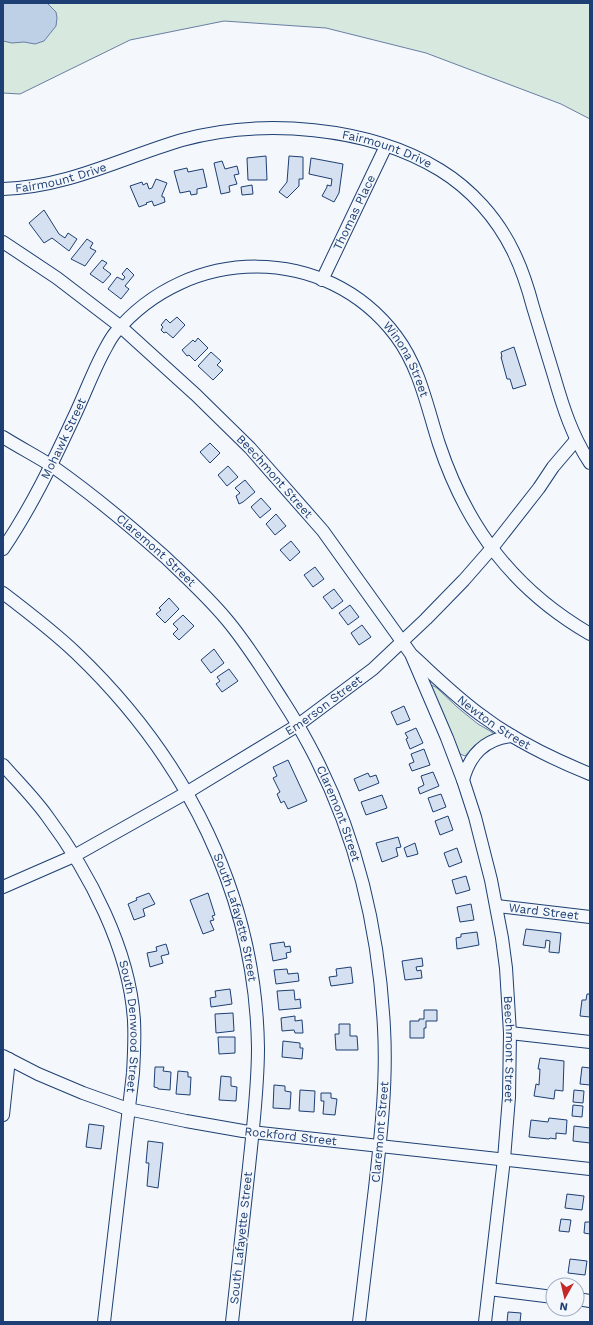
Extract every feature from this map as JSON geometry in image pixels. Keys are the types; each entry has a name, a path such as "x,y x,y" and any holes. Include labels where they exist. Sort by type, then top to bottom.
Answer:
{"street":[{"name":"Fairmount Drive","path":"4,190 40,185 71,178 181,141 204,135 227,131 268,128 306,129 350,136 386,146 422,160 450,176 480,202 501,230 514,251 523,274 564,411 576,440 590,463"},
{"name":"Thomas Place","path":"322,280 386,146"},
{"name":"Beechmont Street","path":"3,242 57,278 121,327 196,395 263,462 323,531 411,654 447,738 463,780 484,847 497,906 506,968 510,1033 509,1097 504,1159 485,1322"},
{"name":"Winona Street","path":"121,327 138,310 160,293 209,272 238,267 266,266 299,272 335,285 368,307 388,326 404,347 420,379 440,446 452,478 472,518 492,548 503,563 530,591 561,616 590,634"},
{"name":"Mohawk Street","path":"3,549 27,511 75,416 96,366 113,336 121,327"},
{"name":"Claremont Street","path":"3,437 50,465 89,493 123,520 185,575 207,597 250,650 298,725 321,770 342,819 360,873 372,926 381,980 384,1030 384,1076 380,1146 359,1322"},
{"name":"Emerson Street","path":"3,887 74,856 186,793 298,725 373,669 403,642 464,580 492,548 576,440"},
{"name":"South Lafayette Street","path":"3,593 48,628 75,652 101,678 156,743 206,830 225,874 244,934 256,1007 258,1046 257,1084 232,1322"},
{"name":"Newton Street","path":"411,654 484,718 537,750 565,764 590,774"},
{"path":"463,780 469,763 480,749 495,740 512,736"},
{"name":"South Denwood Street","path":"3,765 47,816 74,856 97,897 108,921 123,961 128,984 134,1020 135,1047 104,1322"},
{"name":"Ward Street","path":"497,906 590,917"},
{"path":"510,1033 590,1042"},
{"path":"3,1115 6,1058"},
{"name":"Rockford Street","path":"6,1058 38,1074 83,1093 128,1109 186,1121 252,1131 590,1169"},
{"path":"489,1289 545,1295"}],"shaded area":[{"path":"3,3 590,3 590,119 561,104 426,53 326,28 224,21 130,40 20,94 3,93"},
{"path":"432,685 478,724 492,732 494,735 474,746 465,756 460,754 431,686"}],"water":[{"path":"3,3 47,3 56,12 56,26 44,41 35,44 3,41"}],"building":[{"path":"266,156 267,180 248,180 247,158"},
{"path":"289,156 303,157 303,179 299,179 299,186 287,198 279,192 287,182"},
{"path":"311,158 343,164 339,193 334,202 322,196 327,185 331,186 332,179 309,174"},
{"path":"222,161 225,169 237,166 239,174 234,175 237,184 229,186 230,192 221,194 214,163"},
{"path":"187,168 188,172 203,169 207,187 197,189 197,194 191,195 190,191 180,193 174,171"},
{"path":"156,179 167,183 162,195 165,202 154,206 152,201 139,207 130,186 142,182 143,185 147,183 149,189 152,188"},
{"path":"252,185 253,194 242,195 241,187"},
{"path":"44,210 59,234 65,238 68,233 77,239 69,251 52,238 44,243 29,223"},
{"path":"87,239 93,243 90,248 96,251 85,266 71,259"},
{"path":"102,260 107,263 103,268 111,274 103,283 90,274"},
{"path":"127,268 134,275 125,286 129,289 121,299 108,289 117,277 123,280 125,277 122,274"},
{"path":"177,317 185,325 173,338 161,330 163,327 161,325 166,319 170,323"},
{"path":"198,338 208,348 195,361 189,355 187,356 182,350 193,340 195,342"},
{"path":"514,347 526,385 513,389 510,379 507,379 501,352"},
{"path":"211,352 221,361 217,365 223,370 213,380 198,366"},
{"path":"210,443 220,453 210,463 200,452"},
{"path":"228,466 238,477 227,486 218,475"},
{"path":"245,480 255,492 239,504 236,496 240,493 235,488"},
{"path":"261,498 271,509 260,518 251,507"},
{"path":"276,514 286,526 275,535 266,524"},
{"path":"291,541 300,552 290,561 280,550"},
{"path":"315,567 324,579 313,587 304,575"},
{"path":"334,589 343,601 332,609 323,597"},
{"path":"169,598 179,609 165,623 156,614 161,610 159,608"},
{"path":"350,605 359,617 348,625 339,613"},
{"path":"183,615 194,626 179,640 173,634 178,629 173,624"},
{"path":"362,625 371,637 359,645 351,633"},
{"path":"214,649 224,663 211,673 201,660"},
{"path":"229,669 238,681 222,692 216,684 220,681 217,677"},
{"path":"404,706 410,720 397,725 391,712"},
{"path":"416,728 423,743 410,749 406,739 408,738 405,733"},
{"path":"424,749 430,765 412,771 409,764 414,762 411,754"},
{"path":"288,760 307,801 288,809 284,801 281,803 277,794 280,792 273,778 277,776 273,767"},
{"path":"433,772 439,786 420,794 418,788 424,785 421,776"},
{"path":"368,773 370,777 376,775 379,783 359,791 354,779"},
{"path":"441,794 446,807 433,812 428,798"},
{"path":"382,795 387,808 366,815 361,802"},
{"path":"448,816 453,830 440,835 435,821"},
{"path":"398,837 401,847 396,848 398,856 382,862 376,843"},
{"path":"415,843 418,854 407,857 404,848"},
{"path":"457,848 462,862 449,867 444,853"},
{"path":"466,876 470,890 456,894 452,880"},
{"path":"149,893 155,904 143,909 145,916 134,920 128,904 137,900 136,898"},
{"path":"208,893 215,915 212,916 214,920 210,921 214,930 203,934 190,900"},
{"path":"471,904 474,920 460,922 457,907"},
{"path":"526,929 561,933 559,953 549,952 550,941 546,940 545,948 523,945"},
{"path":"477,932 479,945 457,949 456,938 461,937 461,934"},
{"path":"284,942 285,947 290,946 291,952 286,953 287,958 273,961 270,944"},
{"path":"166,944 169,954 161,956 163,963 150,967 147,953 157,951 156,947"},
{"path":"422,958 423,966 416,967 417,971 421,970 422,978 405,980 402,961"},
{"path":"351,967 353,983 331,986 329,977 337,976 336,969"},
{"path":"287,969 288,974 298,973 299,981 276,984 274,970"},
{"path":"230,989 232,1004 211,1007 210,998 216,997 215,991"},
{"path":"294,990 295,1000 300,999 301,1008 279,1010 277,991"},
{"path":"587,994 590,994 590,1017 580,1016 582,1000 586,1000"},
{"path":"424,1010 437,1010 437,1021 426,1021 424,1038 410,1038 410,1021 419,1021 419,1019 424,1019"},
{"path":"233,1013 234,1031 216,1033 215,1014"},
{"path":"295,1016 295,1021 302,1020 303,1033 295,1033 294,1030 282,1031 281,1018"},
{"path":"339,1024 350,1024 350,1036 357,1036 358,1050 336,1050 335,1034 339,1034"},
{"path":"218,1037 235,1037 235,1053 219,1054"},
{"path":"283,1041 300,1043 300,1048 303,1048 302,1059 282,1057"},
{"path":"540,1058 564,1061 563,1091 555,1090 554,1099 534,1096 536,1084 539,1085 540,1069 538,1069"},
{"path":"155,1067 164,1067 163,1071 171,1072 170,1090 158,1089 154,1087"},
{"path":"582,1067 590,1068 590,1085 580,1084"},
{"path":"178,1071 188,1072 188,1077 191,1077 190,1095 176,1094"},
{"path":"221,1076 231,1077 231,1086 237,1087 236,1101 219,1100"},
{"path":"274,1085 285,1086 285,1091 291,1092 290,1109 273,1108"},
{"path":"300,1090 315,1091 314,1112 299,1111"},
{"path":"574,1090 584,1091 583,1103 573,1102"},
{"path":"321,1093 331,1093 331,1098 337,1099 335,1115 323,1114 324,1101 321,1101"},
{"path":"573,1105 583,1106 582,1117 572,1116"},
{"path":"549,1118 567,1120 566,1134 556,1133 556,1139 529,1137 531,1120 548,1122"},
{"path":"89,1124 104,1126 101,1149 86,1147"},
{"path":"574,1126 590,1128 590,1143 573,1141"},
{"path":"148,1141 163,1143 158,1188 147,1186 149,1163 146,1163"},
{"path":"567,1194 584,1196 582,1210 565,1208"},
{"path":"561,1219 571,1220 569,1232 559,1231"},
{"path":"585,1222 590,1222 590,1234 584,1233"},
{"path":"570,1259 587,1261 585,1275 568,1273"},
{"path":"508,1312 521,1313 520,1322 507,1322"}]}
